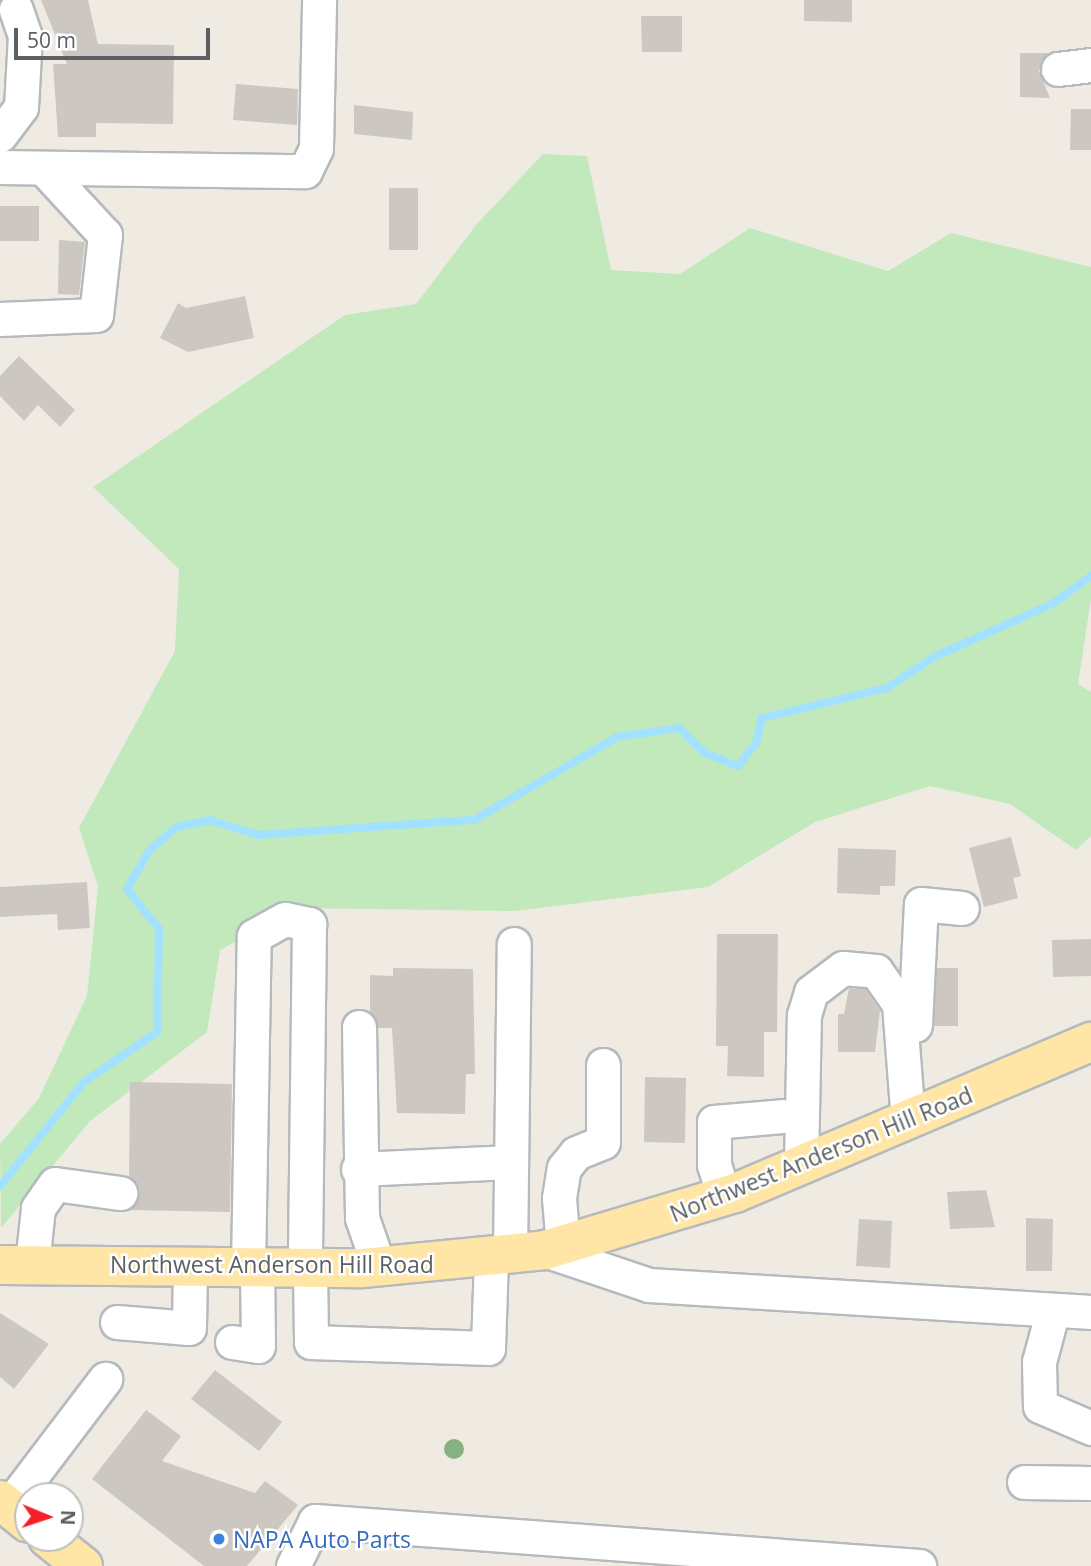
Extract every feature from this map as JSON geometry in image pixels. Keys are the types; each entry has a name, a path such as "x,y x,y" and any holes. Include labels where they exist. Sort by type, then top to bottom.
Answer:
{"main road":[{"name":"Northwest Anderson Hill Road","path":"16,1264 379,1267 527,1252 724,1197 1091,1042"},
{"path":"66,1552 83,1566"}],"lane":[{"path":"0,167 305,171 316,148 319,0"},
{"path":"0,135 21,107 25,36 16,10"},
{"path":"1058,69 1091,65"},
{"path":"0,319 96,315 105,235 44,169"},
{"path":"917,1116 912,990 921,904 962,908"},
{"path":"232,1342 258,1346 253,1267 254,936 285,919 309,924 307,1268 311,1342 488,1348 527,1252 559,1198 565,1168 576,1153 603,1142 603,1065"},
{"path":"514,944 511,1162 527,1252"},
{"path":"801,1166 804,1015 811,992 843,968 876,971 899,1004 917,1116"},
{"path":"359,1027 358,1169 362,1218 379,1267"},
{"path":"724,1197 714,1165 714,1122 782,1116"},
{"path":"358,1169 511,1162"},
{"path":"16,1264 38,1208 55,1184 120,1193"},
{"path":"527,1252 649,1285 1091,1312"},
{"path":"117,1322 189,1328 190,1266"},
{"path":"1053,1310 1039,1362 1040,1406 1091,1428"},
{"path":"12,1510 105,1379"},
{"path":"1024,1482 1091,1483"},
{"path":"293,1566 314,1521 919,1566"}],"green space":[{"path":"543,154 587,156 611,270 680,274 750,228 888,271 951,233 1091,267 1091,599 1078,684 1091,692 1091,836 1076,850 1010,804 930,786 815,822 708,887 515,911 298,908 220,950 207,1032 90,1121 1,1228 0,1144 39,1098 87,996 98,886 79,828 175,651 179,569 93,487 345,315 416,304 476,225"}],"building":[{"path":"41,0 88,0 98,44 174,45 173,124 96,123 96,137 58,137 53,64 67,64"},
{"path":"804,0 852,0 852,22 804,21"},
{"path":"641,16 682,16 682,52 642,52"},
{"path":"1020,53 1048,53 1039,71 1050,98 1020,97"},
{"path":"236,84 298,89 297,125 233,120"},
{"path":"354,105 413,112 412,140 354,134"},
{"path":"1071,109 1091,109 1091,150 1070,150"},
{"path":"389,188 418,188 418,250 389,250"},
{"path":"0,206 39,206 39,241 0,241"},
{"path":"59,240 85,242 79,295 58,294"},
{"path":"245,296 254,338 188,352 160,338 178,303 186,308"},
{"path":"19,356 75,410 60,427 38,405 24,421 0,396 0,376"},
{"path":"1011,837 1021,876 1013,878 1018,898 984,907 969,848"},
{"path":"838,848 896,850 895,886 880,886 880,895 837,893"},
{"path":"87,882 90,928 58,930 57,914 0,917 0,887"},
{"path":"717,934 778,934 777,1032 764,1032 764,1077 727,1076 728,1046 716,1046"},
{"path":"1091,939 1091,976 1053,977 1052,940"},
{"path":"393,968 473,969 475,1074 466,1074 465,1114 397,1113 392,1028 378,1028 370,1011 370,975 393,976"},
{"path":"937,968 958,968 958,1026 934,1026"},
{"path":"849,988 865,989 880,1011 875,1052 838,1052 838,1014 844,1014"},
{"path":"645,1077 686,1078 685,1143 644,1142"},
{"path":"130,1082 232,1084 230,1212 129,1210 139,1195 129,1177"},
{"path":"986,1190 995,1227 950,1229 947,1192"},
{"path":"1026,1218 1053,1219 1052,1271 1026,1271"},
{"path":"859,1219 892,1221 890,1268 856,1266"},
{"path":"0,1313 49,1344 14,1389 0,1377"},
{"path":"215,1370 282,1422 259,1451 191,1399"},
{"name":"NAPA Auto Parts","path":"146,1410 181,1436 162,1461 255,1493 265,1481 298,1505 247,1566 204,1566 92,1479"}],"waterway":[{"path":"0,1186 84,1082 157,1032 159,929 127,889 149,851 177,827 209,820 258,835 474,820 617,737 679,728 705,753 738,766 756,743 762,718 887,688 934,657 1052,604 1091,576"}],"place":[{"name":"NAPA Auto Parts","path":"219,1539"}]}
